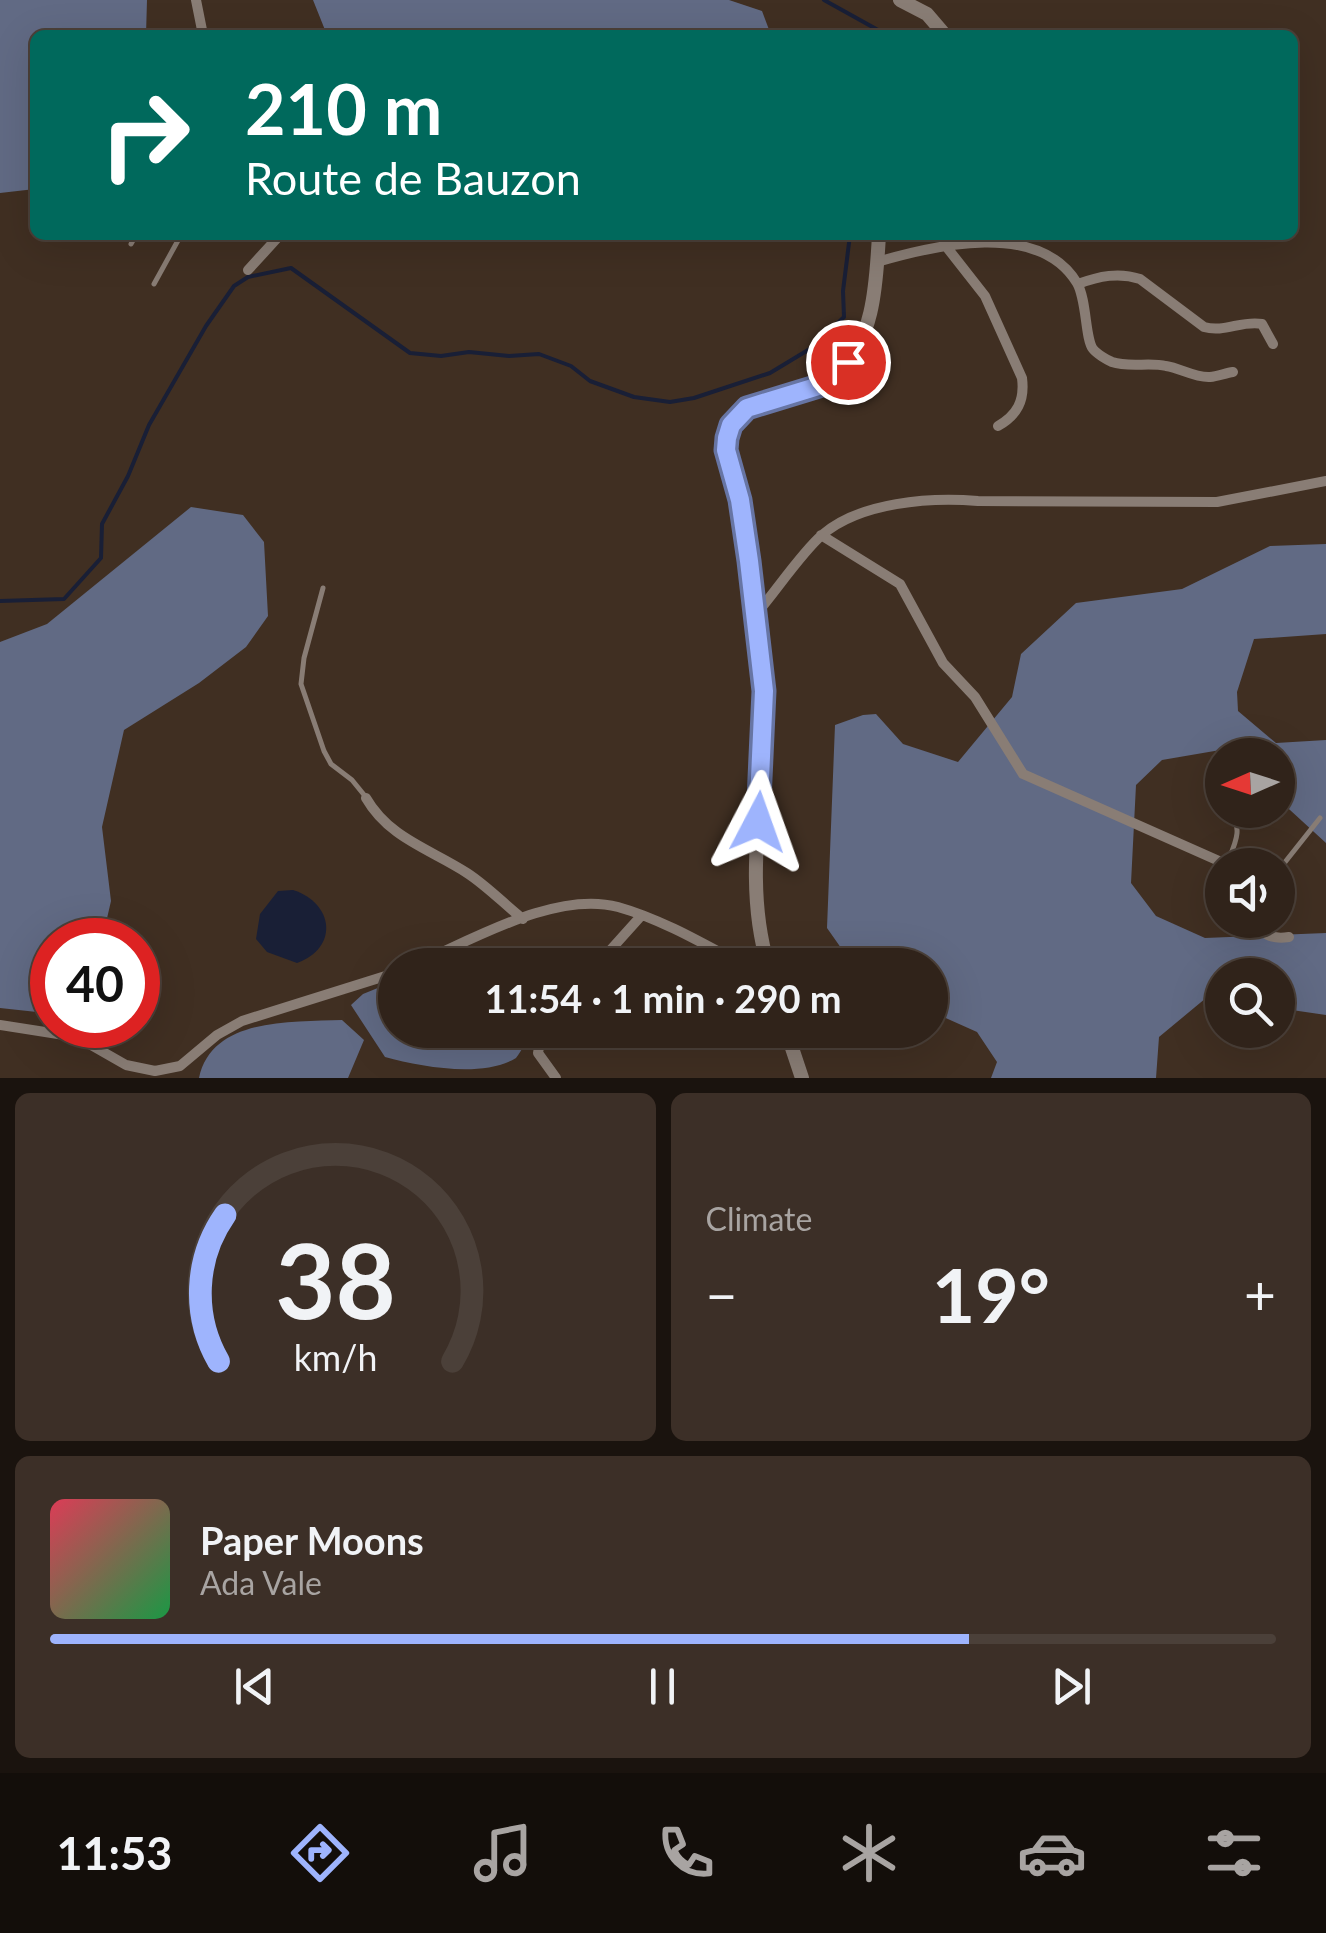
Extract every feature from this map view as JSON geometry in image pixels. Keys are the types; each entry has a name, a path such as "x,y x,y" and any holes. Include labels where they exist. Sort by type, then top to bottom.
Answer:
{"street":[{"path":"196,0 202,30"},
{"path":"900,0 927,14 941,30"},
{"path":"248,270 275,240"},
{"path":"764,948 755,886 764,691 740,500 726,450 731,425 747,408 822,385 839,372 865,330 875,288 879,240"},
{"path":"877,262 945,245 993,242 1037,249 1059,261 1078,284 1093,349 1110,362 1161,364 1209,377 1233,372"},
{"path":"945,245 985,296 1022,378 1024,392 1020,404 1011,418 998,426"},
{"path":"1078,284 1128,275 1140,279 1204,328 1262,324 1273,344"},
{"path":"757,614 822,535 851,518 896,504 938,498 1199,503 1326,481"},
{"path":"822,535 900,584 943,663 975,697 1022,774 1205,854"},
{"path":"366,798 376,816 394,834 472,876 523,919"},
{"path":"454,948 561,906 589,903 618,907 708,948"},
{"path":"612,948 641,916"},
{"path":"0,1025 77,1037 126,1065 154,1071 180,1066 217,1035 242,1021 378,978"},
{"path":"539,1048 538,1053 556,1078"},
{"path":"792,1048 802,1078"},
{"path":"180,1066 185,1078"}],"lane":[{"path":"131,244 133,240"},
{"path":"154,284 179,240"},
{"path":"322,588 301,684 331,764 352,780 366,798"},
{"path":"1295,850 1320,818"}],"shaded area":[{"path":"0,0 147,0 146,30 30,30 30,190 0,193"},
{"path":"313,0 729,0 762,11 769,30 325,30"},
{"path":"191,507 243,515 264,542 268,616 246,647 199,683 124,730 102,827 111,901 107,918 30,918 30,1011 0,1008 0,642 47,624"},
{"path":"1326,544 1326,634 1254,639 1237,692 1238,711 1270,738 1205,738 1205,753 1162,760 1136,785 1131,883 1156,916 1205,938 1295,938 1295,934 1326,933 1326,1015 1295,1010 1295,958 1205,958 1205,999 1159,1037 1156,1078 991,1078 997,1062 977,1032 948,1019 948,948 841,948 827,928 835,725 876,714 903,744 958,762 1012,697 1021,654 1076,603 1182,589 1270,546"},
{"path":"1326,740 1326,843 1295,815 1295,742"},
{"path":"293,890 317,905 326,926 320,947 297,963 267,952 256,939 260,914 278,891"},
{"path":"378,988 378,1046 351,1005"},
{"path":"342,1020 364,1040 348,1078 199,1078 207,1058 220,1043 237,1033 279,1023"},
{"path":"379,1048 522,1048 516,1058 487,1068 434,1067 385,1057"}],"waterway":[{"path":"824,0 878,30"},
{"path":"0,601 64,599 101,558 102,524 149,425 206,326 234,286 248,277 291,268 410,353 539,354 571,366 590,381 634,397 670,402 770,373 813,347 844,317 849,240"}],"route":[{"path":"758,822 764,691 757,614 740,500 726,450 727,438 731,425 747,408 822,385 848,362"}]}
